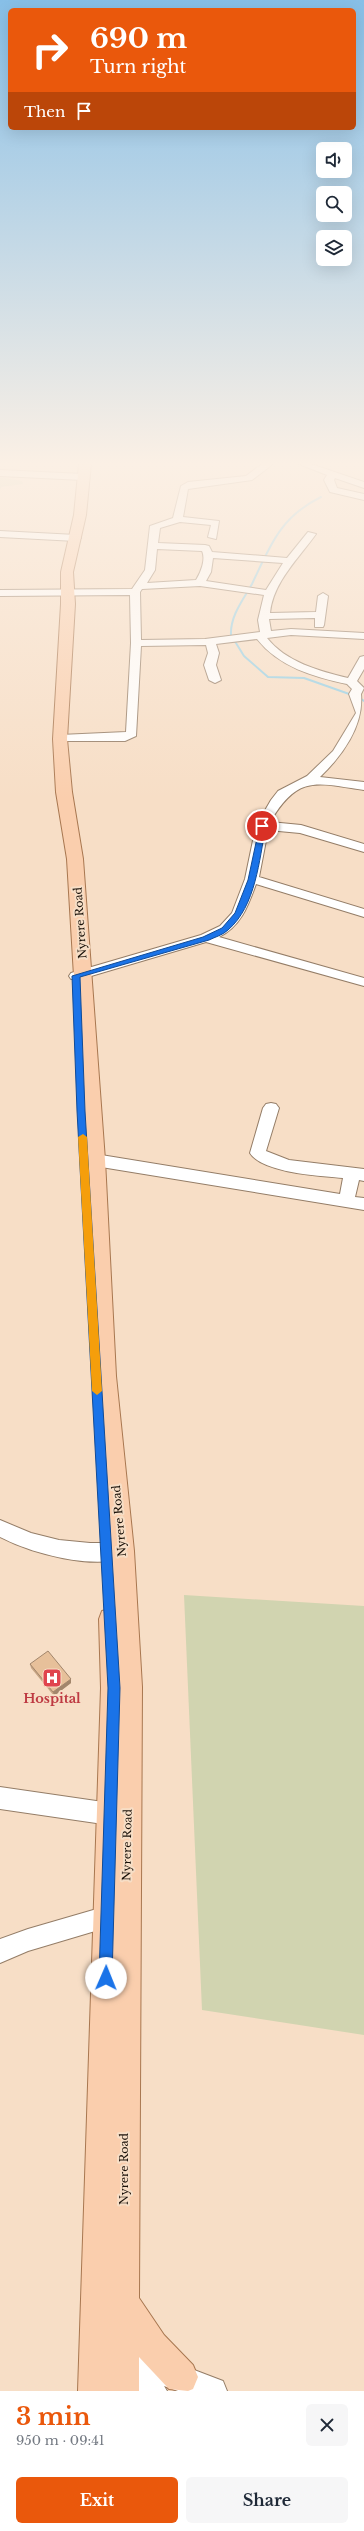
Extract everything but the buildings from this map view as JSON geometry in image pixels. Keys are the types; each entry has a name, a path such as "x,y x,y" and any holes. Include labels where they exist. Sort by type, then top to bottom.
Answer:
{"main road":[{"name":"Nyrere Road","path":"60,576 64,591 60,739 64,792 75,859 79,975 81,1111 115,1551 129,1687 117,1915 124,2378"},
{"name":"Nyrere Road","path":"64,591 52,756 67,860 79,975 95,1160 115,1551 114,1688 110,1814 117,1915 124,2378"},
{"path":"123,2303 152,2347 124,2378"}],"street":[{"path":"60,739 125,737 132,734 137,589 146,576"},
{"path":"200,583 204,576"},
{"path":"280,576 269,593 262,635 267,647 290,662 357,689"},
{"path":"0,593 137,589 200,583 269,593"},
{"path":"318,633 323,596"},
{"path":"265,616 320,616"},
{"path":"136,643 209,641 291,632 364,636"},
{"path":"209,641 214,650 214,658 210,665 215,680"},
{"path":"79,975 206,938 225,929 233,921 252,880 262,826 282,794 311,779 338,753 363,713 357,689 364,659"},
{"path":"311,779 364,786"},
{"path":"262,826 276,825 307,831 364,848"},
{"path":"252,880 364,913"},
{"path":"206,938 314,966 364,982"},
{"path":"271,1108 258,1153 263,1157 281,1163 358,1174 346,1201"},
{"path":"95,1160 274,1188 364,1204"},
{"path":"274,1188 281,1163"},
{"path":"0,1528 22,1540 62,1550 115,1551"},
{"path":"0,1798 110,1814"},
{"path":"0,1952 28,1940 117,1915"},
{"path":"124,2378 213,2391"}],"green space":[{"path":"184,1595 364,1606 364,2035 202,2010"}],"waterway":[{"path":"256,576 238,608 231,628 231,635 244,656 268,677 304,678 352,695"},
{"path":"358,697 364,701"}],"slow traffic":[{"path":"83,1137 97,1391"}],"place":[{"name":"Hospital","path":"52,1678"}],"route":[{"path":"106,1978 114,1688 108,1552 81,1111 76,976 206,938 225,929 238,914 252,880 262,826"}]}
